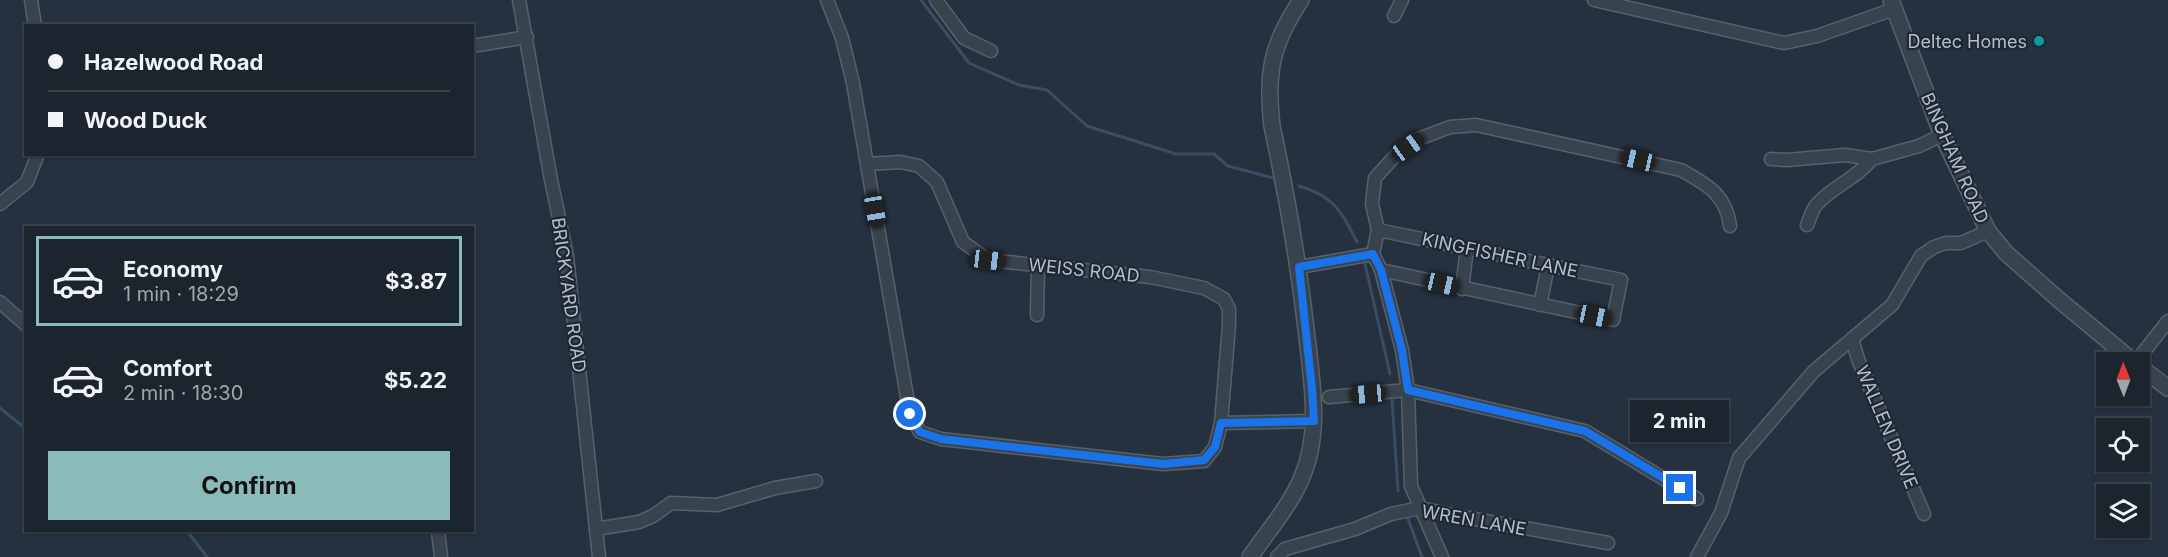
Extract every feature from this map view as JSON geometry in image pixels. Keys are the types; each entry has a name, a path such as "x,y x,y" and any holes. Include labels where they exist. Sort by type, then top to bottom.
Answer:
{"street":[{"path":"31,0 34,24"},
{"name":"BRICKYARD ROAD","path":"519,0 567,256 598,557"},
{"path":"827,0 842,38 867,164"},
{"path":"936,0 964,38 991,51"},
{"path":"1250,557 1288,503 1303,476 1314,421 1299,267 1272,126 1269,83 1275,48 1301,0"},
{"path":"1394,16 1402,0"},
{"path":"1594,0 1784,43 1817,36 1893,5"},
{"name":"BINGHAM ROAD","path":"1893,5 1942,135 1988,231 2006,253 2122,352"},
{"path":"474,46 527,37"},
{"path":"1442,557 1411,486 1408,390 1402,350 1381,270 1373,254 1378,230 1372,204 1375,178 1395,156 1421,138 1450,127 1476,125 1681,170 1711,187 1728,211 1730,226"},
{"path":"1771,159 1788,160 1845,155 1872,159 1919,146 1942,135"},
{"path":"0,204 27,182 37,156"},
{"path":"1807,225 1815,206 1862,172 1872,159"},
{"name":"WEISS ROAD","path":"900,162 919,166 937,182 963,242 988,260 1038,266 1068,267 1150,277 1204,288 1224,299 1230,309 1221,423 1215,447 1204,460 1163,464 941,439 920,432 910,414 867,164 900,162"},
{"name":"KINGFISHER LANE","path":"1378,230 1621,280 1613,320 1540,304"},
{"path":"1697,557 1721,513 1739,458 1814,370 1892,305 1921,256 1934,247 1967,241 1988,231"},
{"path":"1462,288 1467,248"},
{"path":"1299,267 1373,254"},
{"path":"1037,315 1038,266"},
{"path":"1381,270 1540,304 1548,266"},
{"path":"0,302 24,323"},
{"path":"2144,352 2168,321"},
{"name":"WALLEN DRIVE","path":"1852,339 1859,362 1924,514"},
{"path":"2150,374 2168,388"},
{"path":"1329,398 1408,390 1585,431 1697,499"},
{"path":"1221,423 1314,421"},
{"path":"596,529 632,524 653,516 671,503 717,504 775,488 816,481"},
{"name":"WREN LANE","path":"1277,557 1285,549 1420,507 1608,543"},
{"path":"438,532 441,557"}],"waterway":[{"path":"921,0 969,63 1019,85 1047,90 1087,126 1176,154 1214,154 1228,166 1273,178"},
{"path":"1299,186 1329,200 1341,213 1357,242"},
{"path":"1365,264 1390,374"},
{"path":"1392,399 1398,491"},
{"path":"0,408 24,427"},
{"path":"1407,516 1422,557"},
{"path":"188,532 207,557"}],"place":[{"name":"Deltec Homes","path":"2039,41"}],"route":[{"path":"910,414 920,432 941,439 1163,464 1204,460 1215,447 1221,423 1314,421 1299,267 1373,254 1381,270 1402,350 1408,390 1585,431 1680,488"}]}
